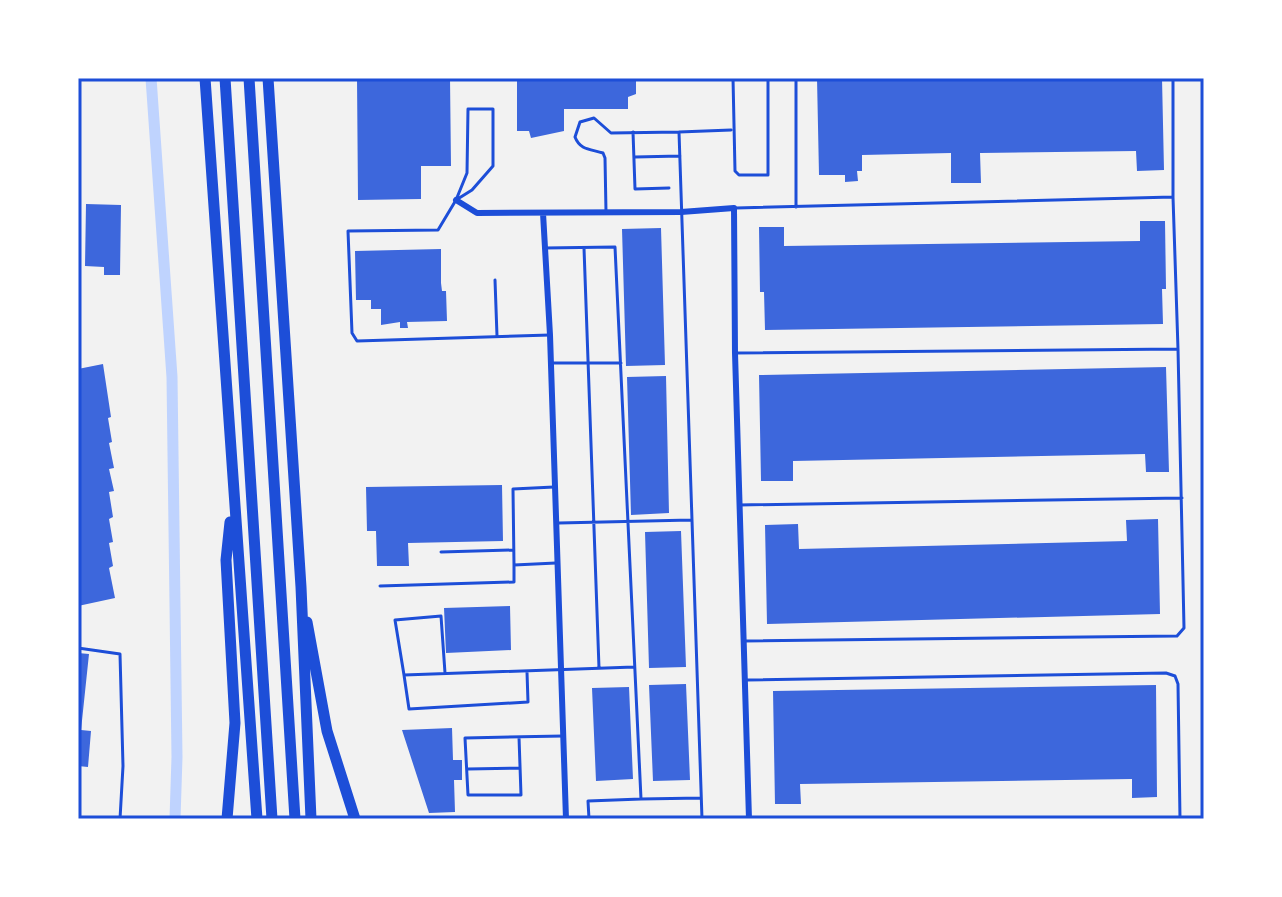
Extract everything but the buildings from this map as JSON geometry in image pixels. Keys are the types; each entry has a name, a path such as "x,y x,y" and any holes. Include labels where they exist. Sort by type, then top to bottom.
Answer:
{"highway":[{"path":"205,78 257,819"},
{"path":"225,78 272,819"},
{"path":"249,78 295,819"},
{"path":"268,78 301,587 311,819"},
{"path":"227,819 235,723 226,560 234,486"},
{"path":"301,587 327,731 355,819"}],"street":[{"path":"456,200 477,213 681,212 734,208 735,353 749,819"},
{"path":"543,213 566,819"}],"lane":[{"path":"733,78 735,171 739,175 768,175 770,171 768,78"},
{"path":"796,78 796,207"},
{"path":"743,641 1177,636 1184,628 1173,78"},
{"path":"456,200 472,190 493,166 493,109 468,109 467,173 456,200 438,230 348,231 352,333 357,341 550,335"},
{"path":"606,212 605,158 603,153 577,144 576,128 580,122 594,118 611,133 733,130"},
{"path":"633,132 635,189 669,188"},
{"path":"679,132 702,819"},
{"path":"634,157 680,156"},
{"path":"734,208 1173,197"},
{"path":"584,247 599,668"},
{"path":"545,248 615,247 641,799"},
{"path":"495,280 497,336"},
{"path":"735,353 1178,349"},
{"path":"551,363 621,363"},
{"path":"380,586 514,582 513,489 554,487"},
{"path":"739,505 1182,498"},
{"path":"555,523 691,520"},
{"path":"441,552 514,550"},
{"path":"514,565 556,563"},
{"path":"445,673 441,616 395,620 409,709 528,702 527,670"},
{"path":"78,648 120,654 123,766 120,819"},
{"path":"404,675 634,667"},
{"path":"744,680 1166,673 1175,676 1178,684 1180,819"},
{"path":"519,737 521,795 468,795 465,738 563,736"},
{"path":"467,769 520,768"},
{"path":"589,819 588,801 701,798"}],"waterway":[{"path":"151,78 172,377 177,757 175,819"}]}
